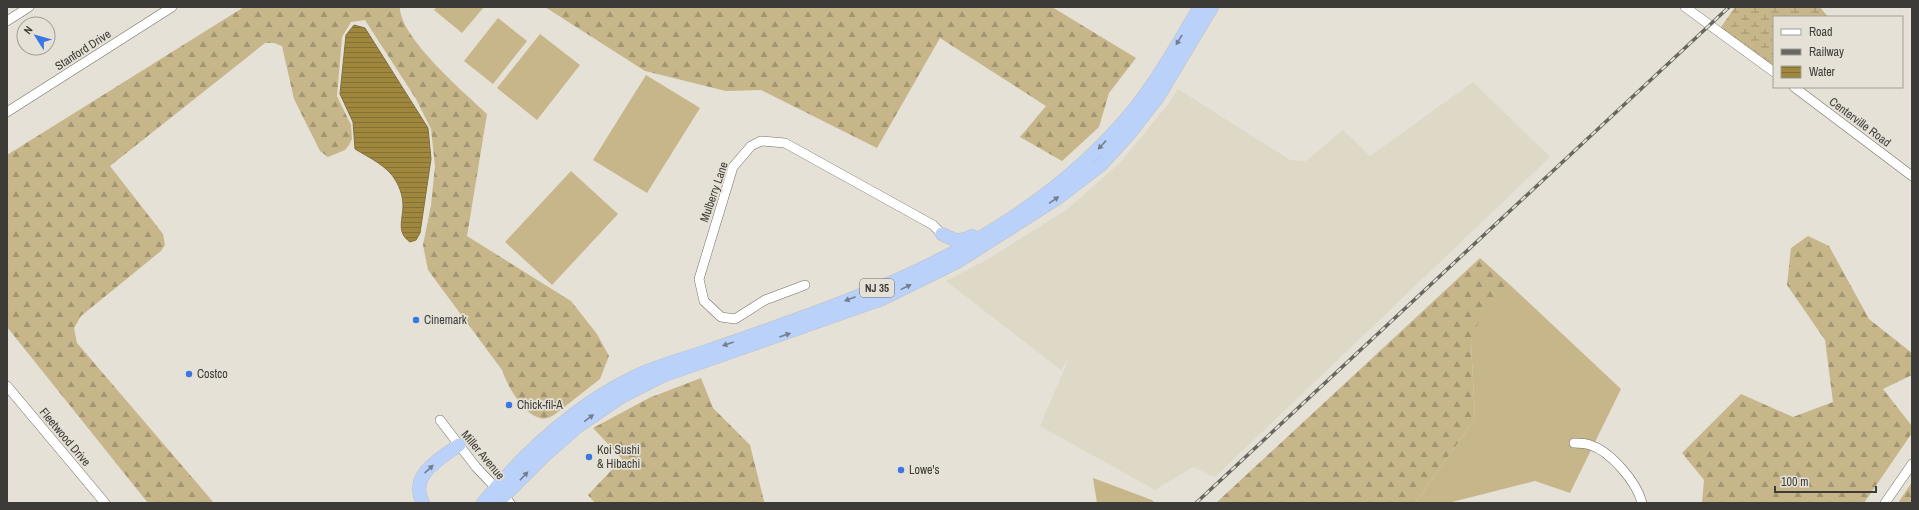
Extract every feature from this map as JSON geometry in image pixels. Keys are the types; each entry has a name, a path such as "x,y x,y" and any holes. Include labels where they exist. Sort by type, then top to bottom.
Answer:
{"highway":[{"name":"NJ 35","path":"494,499 535,446 570,416 633,377 663,364 706,351 795,320 867,293 919,270 996,228 1054,189 1096,151 1115,131 1148,90 1200,7"},
{"name":"NJ 35","path":"494,499 577,426 621,397 662,376 882,299 957,262 1059,197 1100,165 1130,133 1158,97 1212,7"},
{"path":"942,234 956,241 963,241 996,228"},
{"path":"919,270 943,248 944,240 942,234"},
{"path":"423,503 418,490 419,483 424,472 459,445"}],"street":[{"path":"7,21 29,7"},
{"name":"Stanford Drive","path":"7,112 172,7"},
{"path":"1685,7 1773,71"},
{"name":"Centerville Road","path":"1795,88 1912,176"},
{"name":"Mulberry Lane","path":"805,285 765,300 735,319 721,317 704,301 699,280 733,166 751,146 762,142 785,143 933,225 942,234"},
{"name":"Fleetwood Drive","path":"7,386 105,503"},
{"name":"Miller Avenue","path":"440,420 459,445 494,499"},
{"path":"1574,442 1590,445 1607,455 1634,484 1642,503"},
{"path":"1885,503 1912,464"}],"shaded area":[{"path":"1473,82 1550,157 1215,477 1193,467 1155,490 1040,426 1070,356 1061,370 946,281 990,258 1066,210 1120,163 1169,103 1178,89 1290,160 1306,161 1343,130 1370,156"}],"green space":[{"path":"244,7 400,7 403,19 410,33 421,49 487,114 467,236 571,301 597,334 609,356 600,379 554,415 544,419 534,415 528,411 516,398 502,370 428,270 423,245 431,205 435,166 431,129 416,99 365,20 351,22 342,37 337,96 351,125 352,139 345,150 328,157 320,151 294,99 282,46 274,43 265,43 110,166 163,234 165,245 161,251 81,316 74,328 77,343 214,503 148,503 7,327 7,155"},
{"path":"437,7 484,7 462,33 434,10"},
{"path":"545,7 1052,7 1136,58 1109,93 1099,127 1062,161 1020,137 1046,106 940,38 877,148 761,90 726,91 645,71"},
{"path":"1735,7 1820,7 1827,16 1773,16 1773,71 1719,30"},
{"path":"498,18 527,41 493,84 464,61"},
{"path":"540,34 580,65 537,120 497,88"},
{"path":"646,75 700,108 647,193 593,160"},
{"path":"571,171 618,214 552,285 505,242"},
{"path":"1808,236 1829,246 1869,319 1912,353 1912,375 1883,389 1912,426 1912,433 1864,503 1702,503 1704,480 1682,453 1741,394 1793,417 1833,402 1825,340 1787,285 1791,248"},
{"path":"1480,258 1509,284 1480,318 1471,342 1475,419 1415,503 1216,503"},
{"path":"1509,284 1621,389 1570,493 1535,481 1448,503 1415,503 1475,419 1471,342 1479,318"},
{"path":"701,378 713,408 750,445 764,501 766,503 595,503 588,495 622,459 593,428 649,398"},
{"path":"1093,478 1152,500 1155,503 1097,503"},
{"path":"1912,482 1912,503 1898,503"}],"water":[{"path":"354,25 365,28 428,128 431,159 420,233 416,240 410,242 403,234 402,230 403,202 397,184 383,166 355,149 353,122 340,94 346,35"}],"railway":[{"path":"1196,503 1729,7"}],"place":[{"name":"Cinemark","path":"416,320"},
{"name":"Costco","path":"189,374"},
{"name":"Chick-fil-A","path":"509,405"},
{"name":"Koi Sushi & Hibachi","path":"589,457"},
{"name":"Lowe's","path":"901,470"}]}
